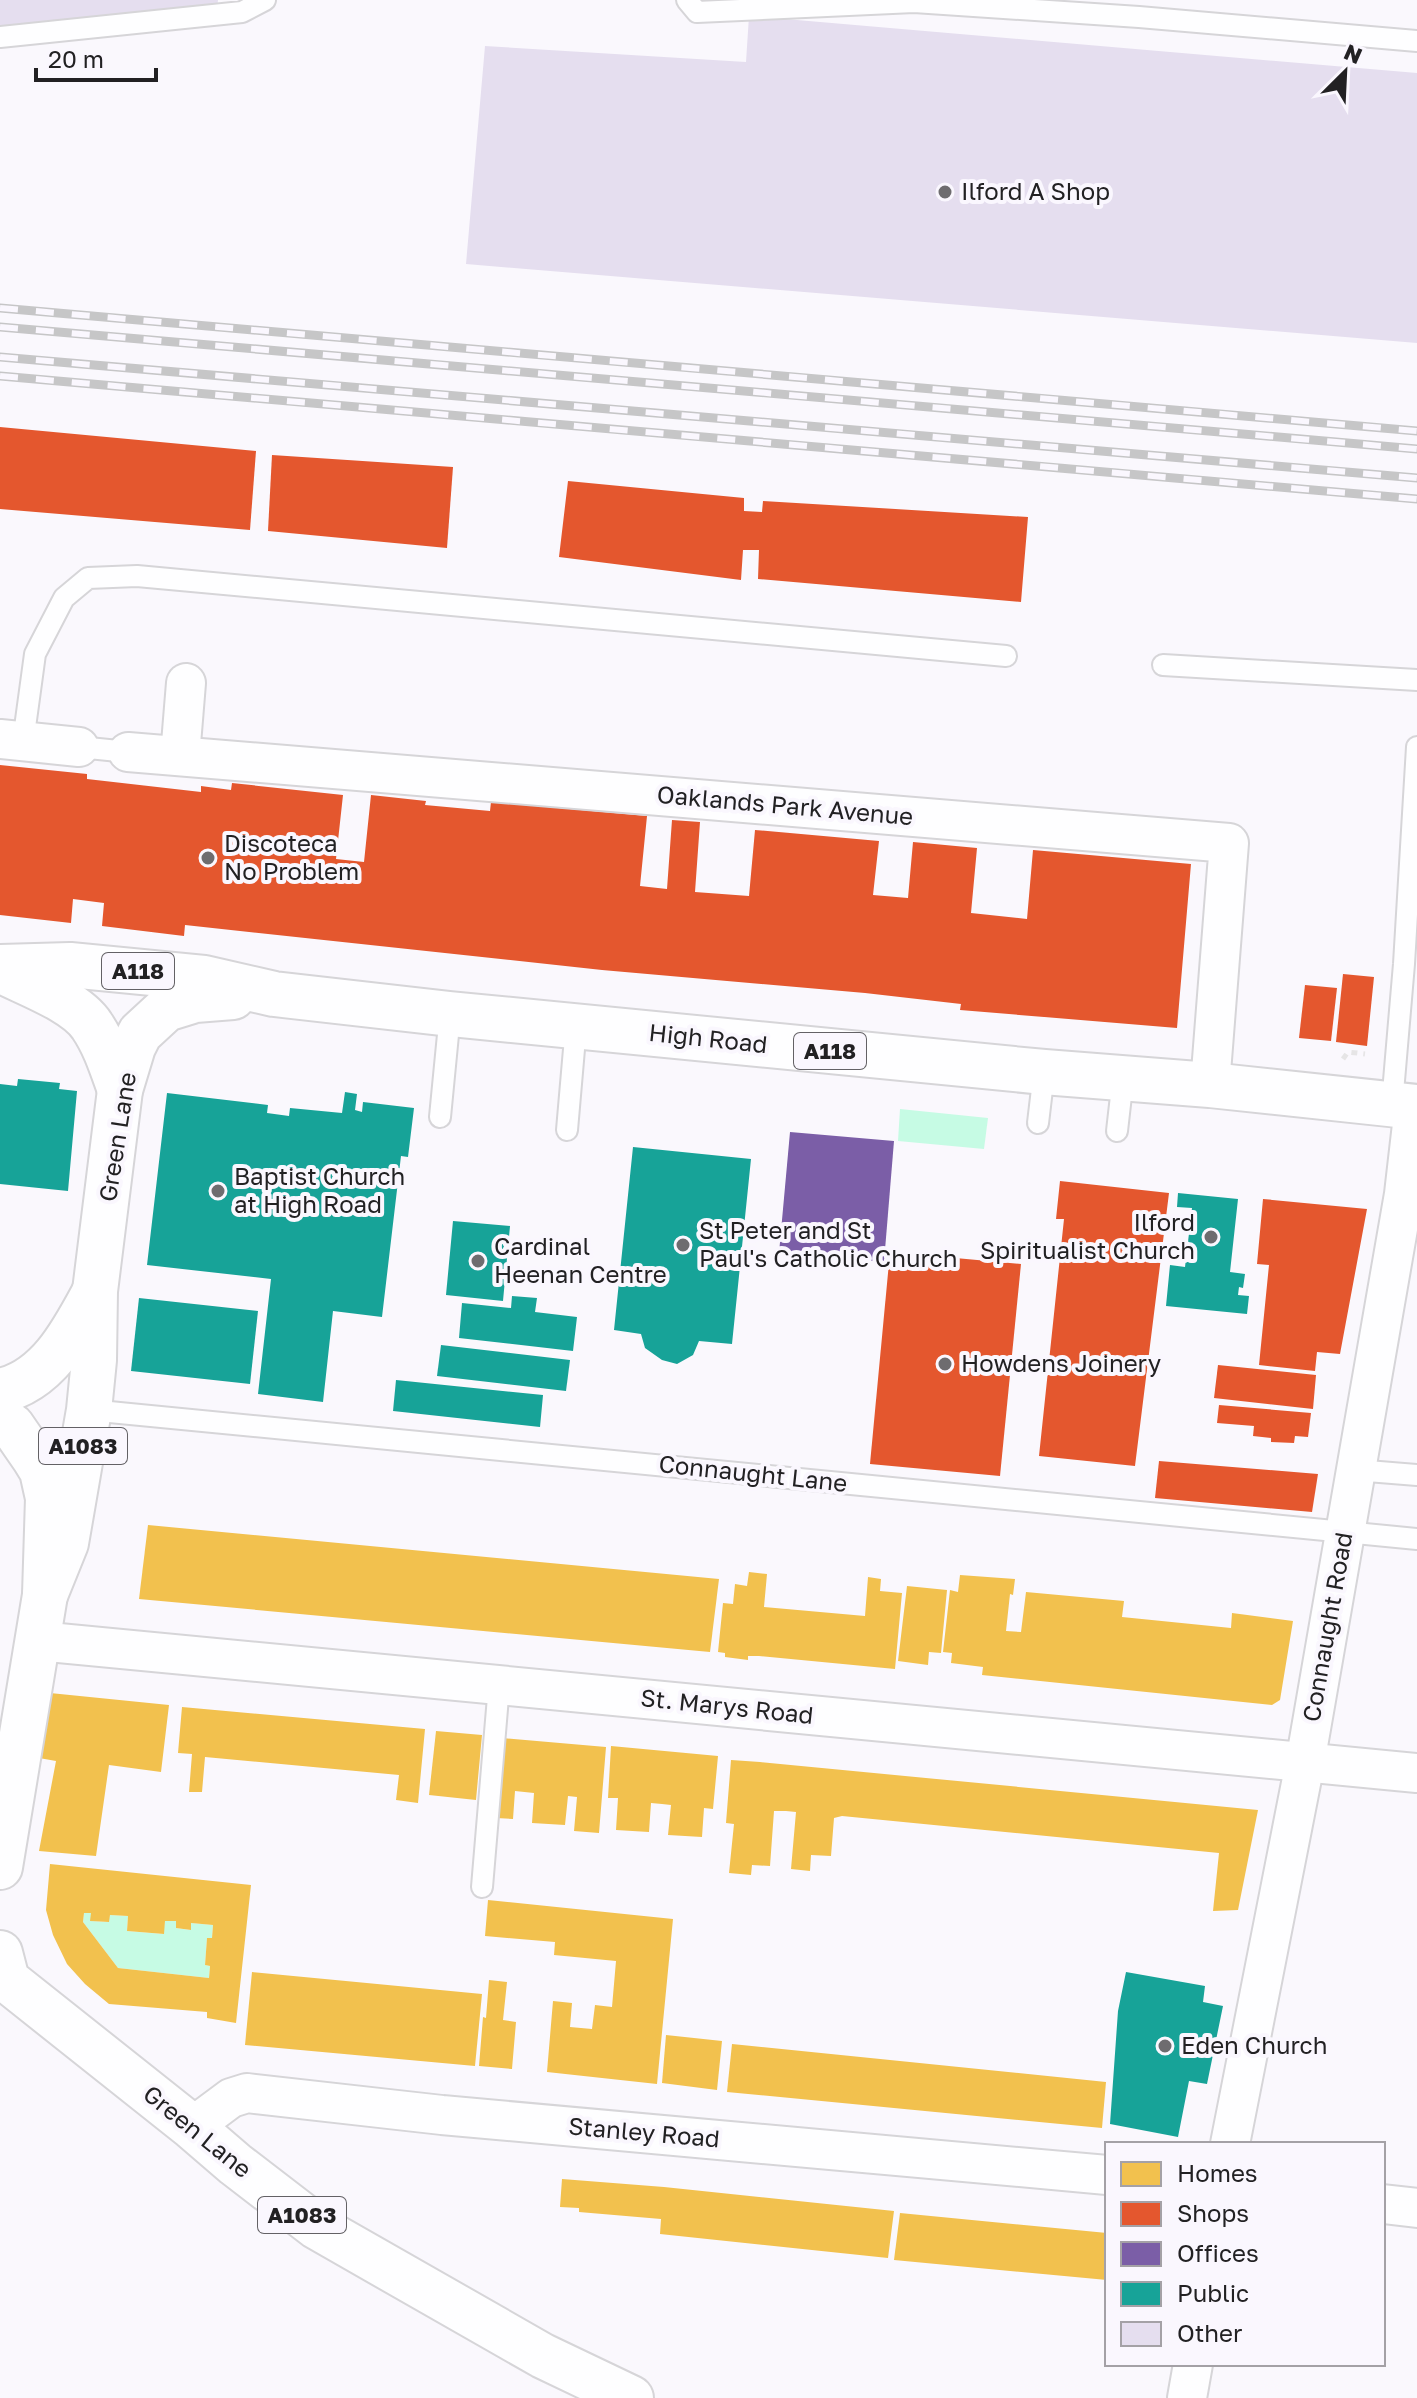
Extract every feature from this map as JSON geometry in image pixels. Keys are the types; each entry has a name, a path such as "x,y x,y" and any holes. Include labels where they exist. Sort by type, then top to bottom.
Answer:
{"main road":[{"name":"High Road","path":"0,968 70,965 204,978 274,994 450,1014 1408,1106"},
{"name":"High Road","path":"0,968 69,1005 91,1023 120,1090"},
{"name":"Green Lane","path":"45,1595 66,1543 89,1410 94,1360 95,1291 120,1090 133,1047 140,1033 159,1014 195,1000 274,994"},
{"name":"Green Lane","path":"0,1391 35,1375 54,1356 69,1339 95,1291"},
{"name":"Green Lane","path":"0,1419 12,1426 42,1471 48,1498 45,1595 0,1867"},
{"name":"Green Lane","path":"2,1974 317,2227 543,2356 631,2398"}],"street":[{"path":"180,756 186,683"},
{"name":"Oaklands Park Avenue","path":"12,741 1229,843 1210,1085"},
{"name":"Connaught Road","path":"1230,2142 1305,1763 1404,1194 1408,1106"},
{"name":"St. Marys Road","path":"38,1641 1417,1773"},
{"name":"Stanley Road","path":"192,2127 231,2098 247,2093 442,2115 1105,2175"},
{"path":"1385,2204 1417,2208"},
{"path":"1187,2398 1193,2366"}],"lane":[{"path":"0,37 242,12 265,0"},
{"path":"687,0 697,12 914,2 1139,17 1417,41"},
{"path":"12,741 35,654 64,598 88,578 137,576 1006,656"},
{"path":"1163,665 1417,680"},
{"path":"1408,1106 1404,964 1417,747"},
{"path":"440,1117 450,1014"},
{"path":"567,1130 576,1026"},
{"path":"1038,1123 1044,1072"},
{"path":"1117,1131 1123,1078"},
{"name":"Connaught Lane","path":"89,1410 1417,1539"},
{"path":"1355,1470 1417,1475"},
{"path":"482,1887 499,1685"}],"green space":[{"path":"900,1109 988,1118 984,1149 898,1141"},
{"path":"84,1913 91,1913 91,1921 108,1922 110,1915 128,1916 127,1931 163,1934 165,1921 176,1921 176,1928 190,1930 191,1923 213,1925 212,1938 207,1938 205,1965 210,1966 209,1978 118,1968 83,1922"}],"building: Homes":[{"path":"148,1525 719,1579 710,1652 139,1599"},
{"path":"749,1572 767,1574 764,1607 865,1616 868,1577 881,1579 880,1591 902,1593 895,1669 759,1656 748,1656 748,1660 725,1657 725,1653 718,1652 723,1603 733,1604 735,1584 747,1586"},
{"path":"960,1575 1015,1579 1006,1631 1021,1632 1026,1592 1124,1601 1122,1617 1231,1628 1232,1613 1293,1621 1280,1700 1272,1705 982,1675 983,1667 951,1663 952,1653 943,1652 950,1590 958,1592"},
{"path":"907,1586 947,1590 941,1653 929,1652 928,1665 898,1661"},
{"path":"50,1693 169,1705 161,1772 109,1765 96,1856 39,1851 56,1761 39,1758"},
{"path":"182,1707 425,1729 418,1803 396,1800 399,1775 205,1757 202,1792 189,1792 192,1754 178,1753"},
{"path":"436,1731 482,1735 476,1800 429,1795"},
{"path":"502,1738 606,1747 599,1833 574,1831 577,1797 568,1796 565,1825 532,1823 534,1793 515,1791 513,1819 496,1818"},
{"path":"611,1746 718,1756 713,1809 704,1808 702,1837 668,1835 671,1805 651,1803 649,1832 616,1830 618,1798 608,1798"},
{"path":"731,1760 1258,1810 1238,1910 1213,1911 1219,1853 842,1816 834,1818 831,1856 811,1855 810,1871 791,1869 796,1812 786,1811 774,1811 770,1866 752,1865 751,1875 729,1873 734,1824 726,1823"},
{"path":"50,1864 251,1885 236,2023 207,2018 207,2012 109,2004 67,1964 53,1935 46,1910","holes":["84,1913 91,1913 90,1921 109,1922 110,1915 128,1916 127,1931 164,1934 165,1921 176,1921 176,1928 191,1930 191,1923 213,1925 212,1938 207,1938 205,1965 210,1966 209,1978 118,1968 83,1922"]},
{"path":"488,1900 673,1919 657,2084 547,2072 553,2001 572,2003 570,2027 592,2029 595,2005 612,2007 616,1961 554,1955 555,1942 485,1936"},
{"path":"252,1972 482,1994 475,2066 245,2045"},
{"path":"489,1980 507,1982 503,2020 516,2022 512,2069 479,2066"},
{"path":"666,2035 722,2041 717,2090 662,2083"},
{"path":"732,2044 1106,2082 1102,2128 727,2092"},
{"path":"562,2179 894,2211 888,2258 660,2234 661,2219 579,2212 579,2208 560,2207"},
{"path":"900,2213 1105,2233 1105,2280 894,2260"}],"building: Shops":[{"path":"0,427 256,451 250,530 0,509"},
{"path":"272,455 453,467 447,548 268,531"},
{"path":"568,481 744,498 744,511 762,512 763,501 1028,517 1021,602 758,579 759,550 743,550 741,580 559,557"},
{"path":"0,765 87,774 87,779 201,792 201,786 231,790 232,783 343,795 336,859 364,862 371,795 426,801 425,805 490,811 491,802 647,816 640,886 667,889 672,820 700,822 695,892 749,896 755,830 879,841 873,895 908,898 913,842 977,848 971,913 1027,919 1033,850 1191,864 1177,1028 960,1010 961,1004 865,993 602,970 185,925 184,936 102,926 104,903 73,899 71,923 0,915"},
{"path":"1343,974 1374,977 1367,1046 1336,1042"},
{"path":"1305,985 1337,988 1331,1041 1299,1038"},
{"path":"1060,1181 1169,1193 1135,1466 1039,1456 1064,1219 1056,1219"},
{"path":"1263,1199 1367,1209 1340,1354 1317,1352 1315,1371 1259,1365 1269,1265 1257,1264"},
{"name":"Howdens Joinery","path":"890,1252 1021,1264 1000,1476 870,1464"},
{"path":"1218,1365 1316,1375 1313,1409 1214,1398"},
{"path":"1219,1405 1311,1413 1308,1437 1295,1436 1294,1443 1271,1442 1271,1438 1253,1436 1254,1426 1217,1423"},
{"path":"1159,1461 1318,1474 1312,1512 1155,1498"}],"building: Offices":[{"path":"790,1132 894,1141 884,1262 779,1253"}],"building: Public":[{"path":"18,1079 60,1083 59,1089 77,1091 68,1191 0,1184 0,1084 17,1086"},
{"path":"345,1092 357,1094 355,1110 362,1112 363,1102 414,1108 408,1157 401,1156 382,1317 333,1311 323,1402 258,1394 271,1279 147,1265 167,1093 268,1105 267,1113 289,1116 290,1108 342,1113"},
{"name":"St Peter and St Paul's Catholic Church","path":"633,1147 751,1159 732,1344 699,1341 693,1355 677,1364 662,1360 645,1348 641,1334 614,1330"},
{"name":"Ilford Spiritualist Church","path":"1178,1193 1238,1199 1230,1272 1245,1274 1243,1288 1239,1287 1238,1295 1249,1296 1247,1314 1166,1306 1170,1265 1185,1267 1192,1208 1177,1207"},
{"name":"Cardinal Heenan Centre","path":"453,1221 510,1226 503,1301 446,1295"},
{"path":"512,1296 537,1298 535,1312 577,1317 573,1351 459,1338 462,1303 511,1308"},
{"path":"139,1298 258,1311 250,1384 131,1371"},
{"path":"441,1345 570,1360 566,1391 437,1376"},
{"path":"396,1380 543,1395 540,1427 393,1411"},
{"name":"Eden Church","path":"1126,1972 1205,1986 1203,2002 1223,2006 1207,2084 1189,2081 1178,2137 1110,2124 1118,2011"}],"building: Other":[{"path":"0,0 218,0 217,9 0,27"},
{"name":"Ilford A Shop","path":"749,16 1417,73 1417,343 466,264 485,46 746,62"}],"railway":[{"path":"0,308 1417,431"},
{"path":"0,327 1417,449"},
{"path":"0,357 1417,478"},
{"path":"0,376 1417,499"}],"place":[{"name":"Ilford A Shop","path":"945,192"},
{"name":"Discoteca No Problem","path":"208,858"},
{"name":"Baptist Church at High Road","path":"218,1191"},
{"name":"Ilford Spiritualist Church","path":"1211,1237"},
{"name":"St Peter and St Paul's Catholic Church","path":"683,1245"},
{"name":"Cardinal Heenan Centre","path":"478,1261"},
{"name":"Howdens Joinery","path":"945,1364"},
{"name":"Eden Church","path":"1165,2046"}]}
